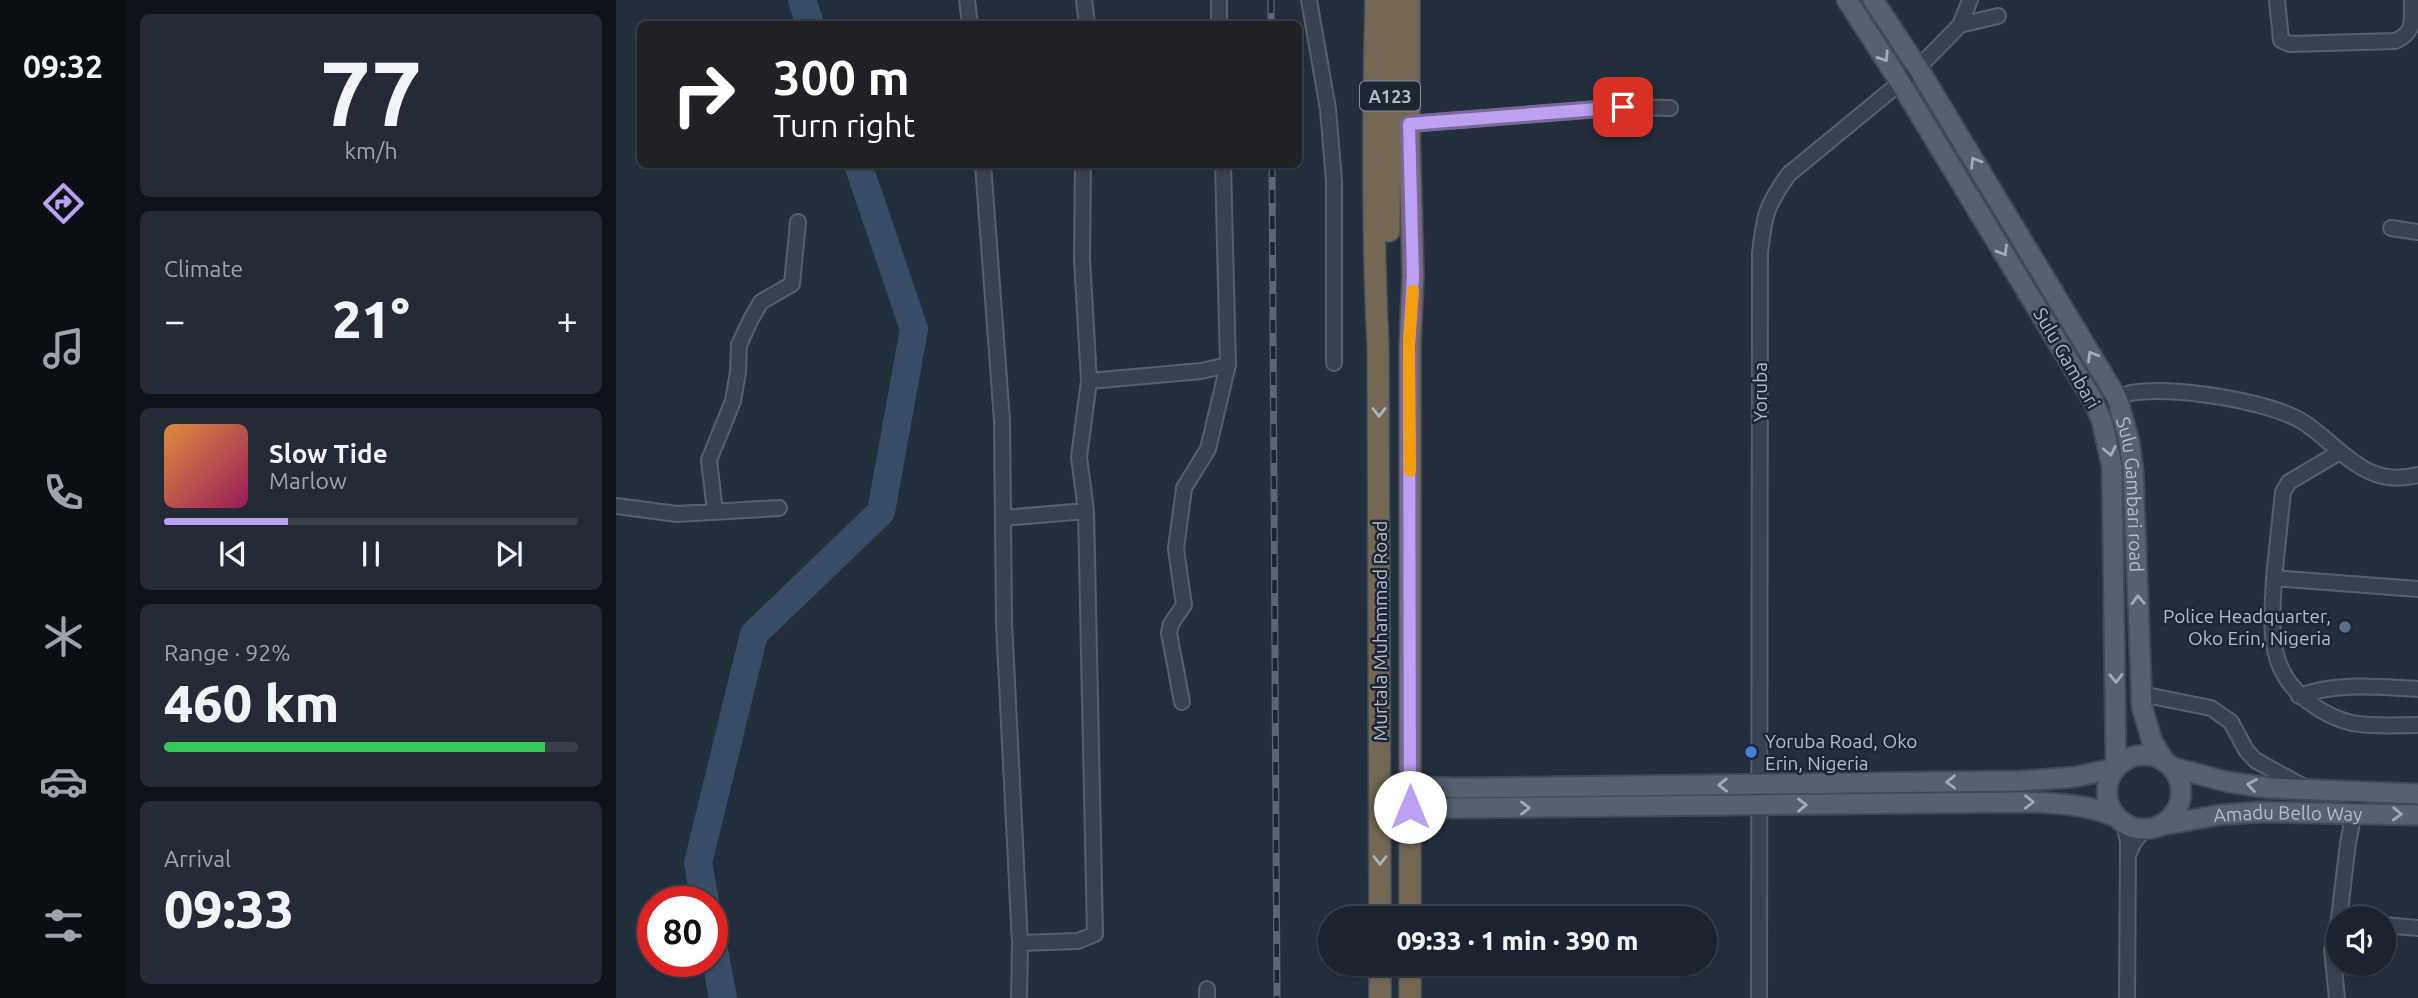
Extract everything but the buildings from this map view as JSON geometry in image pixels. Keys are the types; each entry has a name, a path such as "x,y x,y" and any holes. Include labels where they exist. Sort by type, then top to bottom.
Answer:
{"highway":[{"name":"Murtala Muhammad Road","path":"1376,0 1374,90 1378,344 1380,906"},
{"name":"Murtala Muhammad Road","path":"1391,0 1394,191 1399,283 1409,344"},
{"name":"Murtala Muhammad Road","path":"1378,344 1386,311 1394,191 1400,0"},
{"name":"Murtala Muhammad Road","path":"1409,0 1413,276 1409,344 1410,906"},
{"path":"1380,976 1380,998"},
{"path":"1410,976 1410,998"}],"main road":[{"name":"Sulu Gambari","path":"1847,0 1900,82 2097,409 2109,445 2112,467 2116,768"},
{"name":"Sulu Gambari road","path":"1872,0 1918,68 2117,398 2129,440 2133,469 2141,694 2148,730 2168,764"},
{"path":"1380,796 1759,806 2052,803 2099,809 2132,827 2154,827 2172,815 2180,800 2179,782 2168,764 2147,755 2138,755 2122,762 2116,768 2108,784 2107,793 2112,810 2120,820"},
{"name":"Amadu Bello Way","path":"2168,764 2228,782 2269,788 2418,794"},
{"path":"1410,797 1758,785 2049,780 2116,768"},
{"name":"Amadu Bello Way","path":"2154,827 2218,815 2259,812 2418,815"}],"street":[{"path":"967,0 970,21"},
{"path":"1084,0 1087,21"},
{"path":"1219,0 1219,21"},
{"path":"1309,0 1328,110 1334,181 1334,363"},
{"path":"1960,25 1970,0"},
{"path":"2277,0 2281,40 2290,44 2395,41 2407,36 2413,0"},
{"path":"1960,25 1998,16"},
{"name":"Yoruba","path":"1759,998 1760,254 1764,217 1773,197 1789,174 1918,68 1960,25"},
{"path":"1409,124 1623,107 1670,108"},
{"path":"983,168 1002,420 1004,623 1020,943 1019,998"},
{"path":"1020,943 1078,941 1095,934 1086,511 1079,457 1089,381 1082,259 1083,168"},
{"path":"1182,702 1170,633 1171,624 1184,605 1176,549 1184,488 1208,449 1228,365 1223,168"},
{"path":"715,512 709,460 733,401 739,345 761,302 792,284 798,222"},
{"path":"2391,228 2418,232"},
{"path":"1089,381 1201,371 1228,365"},
{"path":"2097,409 2117,398 2147,391 2226,397 2279,410 2301,421 2363,469 2381,477 2418,475"},
{"path":"2340,452 2289,482 2283,492 2274,578 2274,652 2281,673 2299,696 2325,715 2355,723 2418,726"},
{"path":"616,506 677,514 779,508"},
{"path":"1003,518 1086,511"},
{"path":"2274,578 2418,589"},
{"path":"2299,696 2342,685 2418,689"},
{"path":"2141,694 2211,708 2231,722 2246,750 2255,760 2308,790"},
{"path":"2340,906 2347,843 2358,792"},
{"path":"2120,820 2127,829 2128,854 2127,998"},
{"path":"2128,854 2142,832 2154,827"},
{"path":"2396,926 2418,928"},
{"path":"2335,976 2337,998"}],"waterway":[{"path":"802,0 809,21"},
{"path":"702,886 698,863 754,634 881,512 914,329 859,168"},
{"path":"719,977 723,998"}],"railway":[{"path":"1271,0 1271,21"},
{"path":"1272,168 1277,998"}],"slow traffic":[{"path":"1410,471 1409,344 1413,291"}],"place":[{"name":"Police Headquarter, Oko Erin, Nigeria","path":"2345,627"},
{"name":"Yoruba Road, Oko Erin, Nigeria","path":"1751,752"}],"route":[{"path":"1410,807 1409,344 1413,276 1409,124 1623,107"}]}
